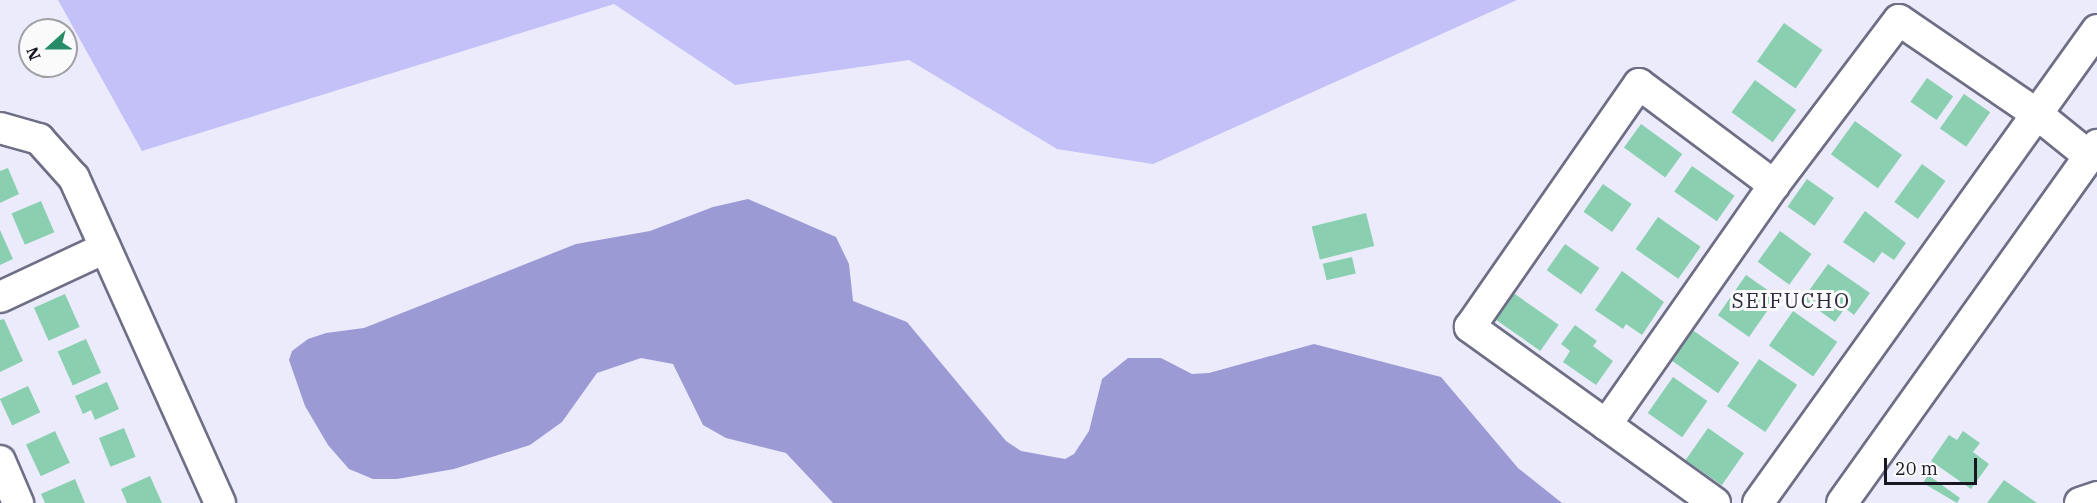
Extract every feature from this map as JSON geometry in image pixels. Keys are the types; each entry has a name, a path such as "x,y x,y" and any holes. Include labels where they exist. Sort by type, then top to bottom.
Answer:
{"street":[{"path":"1606,425 1774,185 1899,20 2093,151 1842,503"},
{"path":"1758,503 2097,30"},
{"path":"1715,503 1470,327 1638,84 1774,185"},
{"path":"0,128 39,139 74,178 220,503"},
{"path":"0,297 105,248"},
{"path":"1,467 18,503"},
{"path":"2079,503 2097,496"}],"shaded area":[{"path":"58,0 1517,0 1153,164 1057,149 909,60 735,85 614,4 142,151 78,36 78,18 68,18"},
{"path":"748,199 836,237 849,264 853,301 907,322 1006,441 1021,451 1065,459 1074,454 1089,431 1102,379 1128,358 1161,358 1192,374 1209,373 1314,344 1441,377 1518,468 1562,503 833,503 786,453 726,438 703,425 673,364 641,358 597,373 562,422 530,445 454,469 397,479 373,479 349,469 328,445 305,406 289,360 292,351 308,339 326,333 364,328 576,244 650,231 713,207"}],"building":[{"path":"1784,23 1823,50 1796,88 1757,62"},
{"path":"1927,78 1953,96 1937,120 1910,102"},
{"path":"1755,80 1796,110 1773,142 1731,112"},
{"path":"1964,94 1990,112 1966,147 1940,128"},
{"path":"1855,121 1902,155 1878,188 1831,154"},
{"path":"1641,124 1682,154 1665,177 1624,147"},
{"path":"1922,164 1945,181 1918,219 1894,202"},
{"path":"1692,166 1735,196 1717,221 1674,191"},
{"path":"8,168 19,194 0,203 0,171"},
{"path":"1807,179 1834,198 1815,226 1787,207"},
{"path":"1603,184 1632,204 1612,232 1583,212"},
{"path":"41,201 54,232 25,245 12,214"},
{"path":"1865,211 1906,243 1894,260 1882,252 1874,263 1843,242"},
{"path":"1366,213 1374,246 1320,260 1312,227"},
{"path":"1658,217 1701,247 1678,279 1636,249"},
{"path":"0,230 13,259 0,265"},
{"path":"1780,231 1812,254 1789,285 1758,262"},
{"path":"1565,244 1599,268 1581,294 1547,270"},
{"path":"1352,257 1356,274 1327,280 1323,264"},
{"path":"1828,264 1870,293 1854,315 1845,308 1835,322 1803,299"},
{"path":"1622,271 1664,302 1642,335 1626,324 1623,329 1595,310"},
{"path":"1746,275 1777,297 1749,337 1718,315"},
{"path":"1512,292 1559,325 1540,351 1494,318"},
{"path":"65,294 80,327 49,341 34,308"},
{"path":"1793,311 1837,342 1813,376 1769,345"},
{"path":"4,319 23,361 0,372 0,320"},
{"path":"1575,325 1597,341 1593,346 1613,361 1596,385 1563,362 1570,351 1561,344"},
{"path":"1691,329 1739,363 1718,393 1670,359"},
{"path":"86,339 101,373 73,385 58,352"},
{"path":"1759,359 1797,385 1765,432 1727,406"},
{"path":"1673,377 1707,401 1682,437 1648,413"},
{"path":"107,382 119,409 95,420 91,410 83,414 75,396"},
{"path":"28,386 40,412 12,425 0,399"},
{"path":"124,428 136,457 111,467 99,438"},
{"path":"1708,428 1744,453 1722,485 1686,460"},
{"path":"55,431 70,463 41,476 26,445"},
{"path":"1963,431 1980,443 1973,452 1989,464 1971,489 1931,461 1949,435 1957,440"},
{"path":"1928,475 1960,498 1957,503 1923,483"},
{"path":"150,476 162,503 127,503 121,489"},
{"path":"75,479 85,503 45,503 41,494"},
{"path":"2004,480 2037,503 1987,503"}],"district":[{"name":"SEIFUCHO","path":"1791,300"}]}
